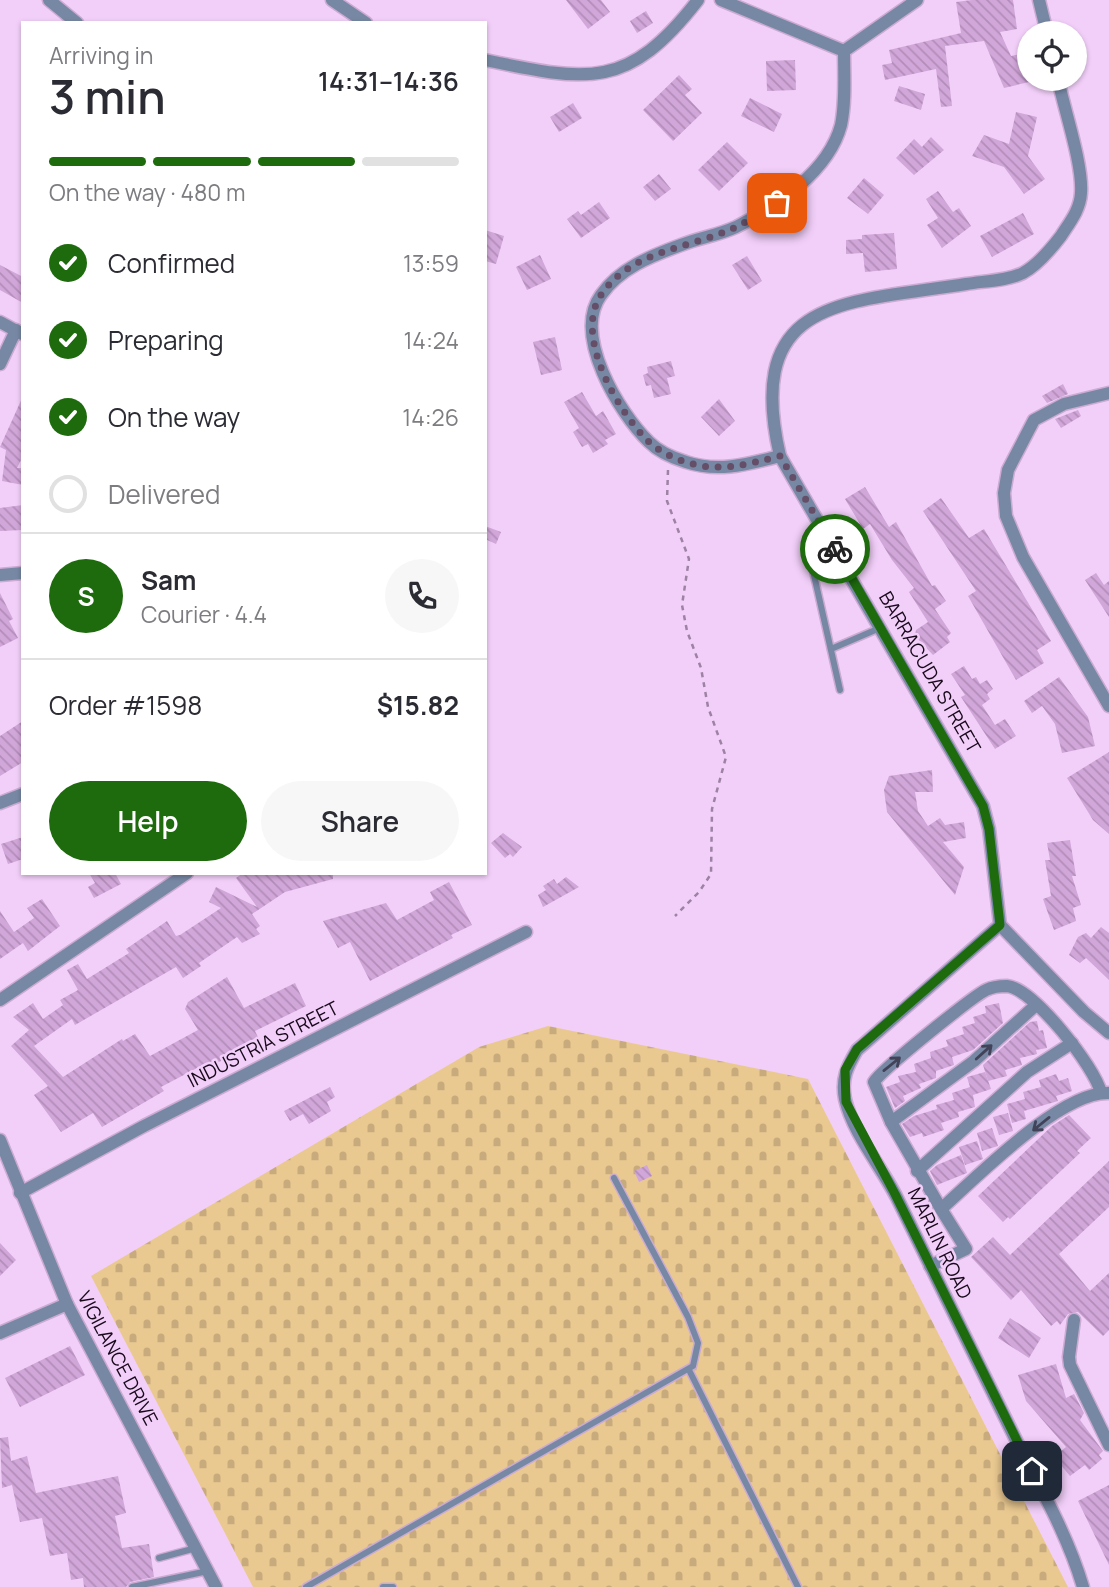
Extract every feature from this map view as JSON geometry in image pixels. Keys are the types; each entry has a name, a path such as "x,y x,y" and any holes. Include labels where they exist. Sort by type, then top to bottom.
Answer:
{"street":[{"path":"48,0 74,21"},
{"path":"332,0 363,21"},
{"path":"487,60 556,72 592,75 613,71 648,54 677,27 698,0"},
{"path":"721,0 844,51"},
{"path":"844,51 917,0"},
{"path":"1039,0 1044,21"},
{"path":"780,456 733,468 705,467 668,455 650,443 616,400 604,374 592,332 592,316 599,296 615,279 648,257 734,228 777,203 804,181 829,150 840,128 844,103 844,51"},
{"name":"BARRACUDA STREET","path":"1000,925 989,829 983,806 780,456 772,422 772,380 789,336 809,317 842,303 1021,274 1032,267 1075,215 1081,193 1060,91"},
{"path":"0,322 19,332 0,364"},
{"path":"1109,393 1064,404 1034,420 1008,470 1004,493 1006,516 1023,557 1109,706"},
{"path":"0,575 21,573"},
{"path":"0,803 21,795"},
{"path":"0,1000 184,875"},
{"path":"1000,925 1084,1012 1109,1033"},
{"name":"MARLIN ROAD","path":"1000,925 867,1040 845,1070 846,1102 895,1194 1075,1559 1083,1587"},
{"name":"INDUSTRIA STREET","path":"20,1193 144,1126 526,932"},
{"path":"930,1266 966,1249 917,1171 874,1088 874,1082 885,1069 986,989 1011,986 1023,991 1072,1043 1105,1093 1060,1108 941,1209"},
{"path":"891,1122 974,1061 1036,1005"},
{"path":"917,1171 1027,1072 1072,1043"},
{"name":"VIGILANCE DRIVE","path":"0,1140 67,1304 216,1587"},
{"path":"0,1333 67,1304"},
{"path":"1074,1320 1070,1365 1109,1445"}],"lane":[{"path":"811,562 840,690"},
{"path":"831,649 881,627"},
{"path":"306,1587 547,1447 689,1370 698,1352 688,1317 614,1178"},
{"path":"689,1370 798,1587"},
{"path":"159,1558 196,1548"},
{"path":"132,1587 208,1571"},
{"path":"383,1587 393,1587"}],"path":[{"path":"668,455 667,501 689,559 682,605 687,631 701,668 708,707 726,757 712,809 710,874 699,892 675,916"}],"green space":[{"path":"548,1026 808,1079 1068,1587 253,1587 91,1276 479,1047"}],"building":[{"path":"566,0 601,0 610,12 588,29"},
{"path":"1013,0 1017,29 1000,32 1011,56 1017,55 1017,85 1004,88 984,41 945,46 952,106 941,107 936,69 885,80 882,65 892,63 889,50 961,33 956,2"},
{"path":"646,11 653,23 637,33 630,21"},
{"path":"795,60 796,90 767,91 766,61"},
{"path":"679,75 692,89 685,95 702,113 673,141 643,110"},
{"path":"899,86 925,94 921,110 894,101"},
{"path":"750,98 782,114 774,132 741,116"},
{"path":"573,103 582,118 559,132 550,117"},
{"path":"1016,112 1037,117 1028,156 1045,179 1024,194 1004,167 972,156 984,135 1009,144"},
{"path":"931,137 944,150 914,175 896,158 914,139 922,147"},
{"path":"727,142 748,163 719,191 698,170"},
{"path":"659,174 671,189 655,201 643,187"},
{"path":"864,178 884,195 868,214 847,198"},
{"path":"938,191 953,212 959,208 971,226 942,248 927,225 938,218 926,199"},
{"path":"599,202 610,218 581,238 567,219 578,211 581,215"},
{"path":"1023,213 1034,234 992,257 980,236"},
{"path":"487,231 504,236 496,264 487,262"},
{"path":"894,233 897,269 865,272 863,253 846,254 846,240 862,239 862,235"},
{"path":"540,255 551,279 527,290 516,267"},
{"path":"747,256 762,281 748,290 732,265"},
{"path":"0,265 21,276 21,302 0,290"},
{"path":"555,337 562,370 541,375 533,342"},
{"path":"671,361 675,376 667,378 671,394 654,398 651,385 646,386 643,375 648,373 647,367"},
{"path":"1063,384 1068,394 1047,403 1042,396"},
{"path":"582,392 596,416 603,411 616,434 605,440 608,444 593,453 588,444 582,447 573,432 579,428 564,402"},
{"path":"719,399 735,421 719,436 701,417"},
{"path":"21,400 21,460 17,468 21,468 21,485 2,481 6,450 0,447"},
{"path":"1078,410 1081,416 1061,428 1055,419"},
{"path":"865,487 889,527 896,522 932,586 935,585 946,601 935,609 951,633 947,637 950,642 933,655 915,636 916,630 928,622 909,592 914,588 892,560 870,524 863,529 845,499"},
{"path":"941,498 969,538 984,529 1051,641 1037,650 1044,663 1016,680 968,596 976,591 923,511"},
{"path":"21,505 21,530 0,531 0,508"},
{"path":"487,527 501,532 496,544 487,540"},
{"path":"1096,573 1104,585 1109,581 1109,617 1085,580"},
{"path":"0,593 13,619 9,621 18,638 0,647"},
{"path":"964,666 972,679 976,677 980,684 987,680 993,689 987,694 990,699 982,705 995,725 1005,719 1016,736 995,749 961,697 965,695 951,674"},
{"path":"1059,677 1088,717 1095,746 1062,753 1055,724 1042,706 1032,713 1024,701"},
{"path":"21,722 21,763 0,776 0,736"},
{"path":"1109,752 1109,834 1093,820 1067,778"},
{"path":"932,770 933,792 915,792 918,811 928,826 940,818 945,825 964,822 966,838 943,842 964,867 955,895 887,812 884,790 889,776"},
{"path":"503,833 522,847 513,857 510,854 505,858 491,843"},
{"path":"21,838 21,860 8,864 1,844"},
{"path":"1070,840 1076,876 1072,876 1081,905 1073,908 1076,921 1054,930 1043,899 1051,896 1045,860 1050,860 1047,843"},
{"path":"90,875 116,875 121,884 94,898 88,887 95,883"},
{"path":"240,875 333,875 333,879 285,892 252,914 260,926 256,929 260,934 242,943 237,937 199,963 201,966 183,978 176,967 75,1025 72,1019 34,1046 63,1077 122,1039 123,1041 135,1034 150,1056 198,1030 185,1009 188,1002 227,977 244,1008 295,983 306,1006 255,1031 258,1037 236,1048 239,1053 201,1070 199,1067 161,1087 164,1091 102,1127 93,1113 61,1132 34,1095 48,1086 11,1046 29,1030 13,1017 33,1003 43,1019 63,1005 60,1000 78,990 67,970 78,964 87,979 129,953 126,949 167,921 176,936 180,935 221,908 209,902 216,887 257,907 236,878"},
{"path":"566,877 579,887 543,907 538,895 546,890 543,886 554,879 557,884"},
{"path":"449,882 472,925 451,935 453,938 370,981 350,942 338,948 323,921 386,903 397,920 434,900 430,892"},
{"path":"42,899 60,926 28,951 23,943 0,959 0,911 14,932 34,918 27,908"},
{"path":"1101,927 1109,933 1109,980 1086,958 1080,963 1069,955 1078,937 1086,933 1091,938"},
{"path":"999,1003 1003,1023 973,1050 952,1057 954,1065 936,1071 936,1078 919,1084 921,1088 903,1096 905,1101 895,1108 886,1087 900,1082 898,1076 916,1072 914,1064 931,1058 930,1052 948,1046 946,1040 964,1034 962,1027 975,1023 973,1017 986,1013 985,1006"},
{"path":"1037,1021 1039,1031 1043,1030 1047,1048 1036,1050 1037,1054 1020,1058 1022,1065 1005,1070 1007,1076 988,1081 983,1065 1030,1022"},
{"path":"985,1072 991,1089 973,1095 975,1107 958,1112 959,1117 941,1123 944,1130 923,1137 922,1133 910,1137 902,1124 914,1116 937,1109 936,1105 954,1100 952,1093 970,1087 967,1077"},
{"path":"1056,1074 1059,1081 1068,1078 1072,1091 1056,1096 1058,1101 1024,1111 1026,1119 1012,1123 1007,1104 1025,1099 1023,1092 1041,1087 1039,1080"},
{"path":"330,1087 335,1097 327,1102 331,1111 309,1124 303,1114 290,1121 284,1111"},
{"path":"1008,1113 1013,1131 999,1135 993,1117"},
{"path":"1069,1115 1091,1138 1077,1151 1080,1153 1010,1219 1008,1217 1003,1222 978,1196 1052,1126"},
{"path":"992,1128 998,1146 982,1151 977,1133"},
{"path":"977,1141 983,1159 965,1165 959,1147"},
{"path":"961,1155 967,1173 937,1185 930,1171 937,1165"},
{"path":"1109,1161 1109,1207 1059,1254 1090,1291 1109,1273 1109,1330 1103,1336 1078,1312 1068,1314 1060,1325 1057,1321 1051,1326 1021,1290 1011,1300 971,1257 993,1237 1010,1255"},
{"path":"647,1165 652,1176 639,1182 634,1171"},
{"path":"0,1243 16,1260 0,1276"},
{"path":"1010,1318 1041,1338 1029,1358 998,1338"},
{"path":"70,1346 85,1375 20,1407 5,1378"},
{"path":"1056,1364 1066,1398 1074,1394 1084,1413 1080,1420 1103,1451 1099,1455 1102,1459 1089,1470 1085,1465 1070,1476 1054,1457 1066,1447 1026,1401 1018,1375"},
{"path":"8,1437 11,1461 27,1456 36,1493 118,1476 126,1513 115,1516 122,1548 149,1544 154,1577 130,1582 126,1587 84,1587 83,1578 71,1580 67,1553 50,1556 42,1518 20,1522 12,1485 2,1488 0,1438"},
{"path":"1109,1485 1109,1565 1078,1501"}],"way so far":[{"path":"777,203 734,228 648,257 632,266 599,296 592,316 592,332 604,374 616,400 650,443 668,455 705,467 733,468 780,456 835,549"}],"route":[{"path":"835,549 983,806 989,829 1000,925 857,1049 845,1070 843,1084 846,1102 895,1194 1032,1471"}]}
